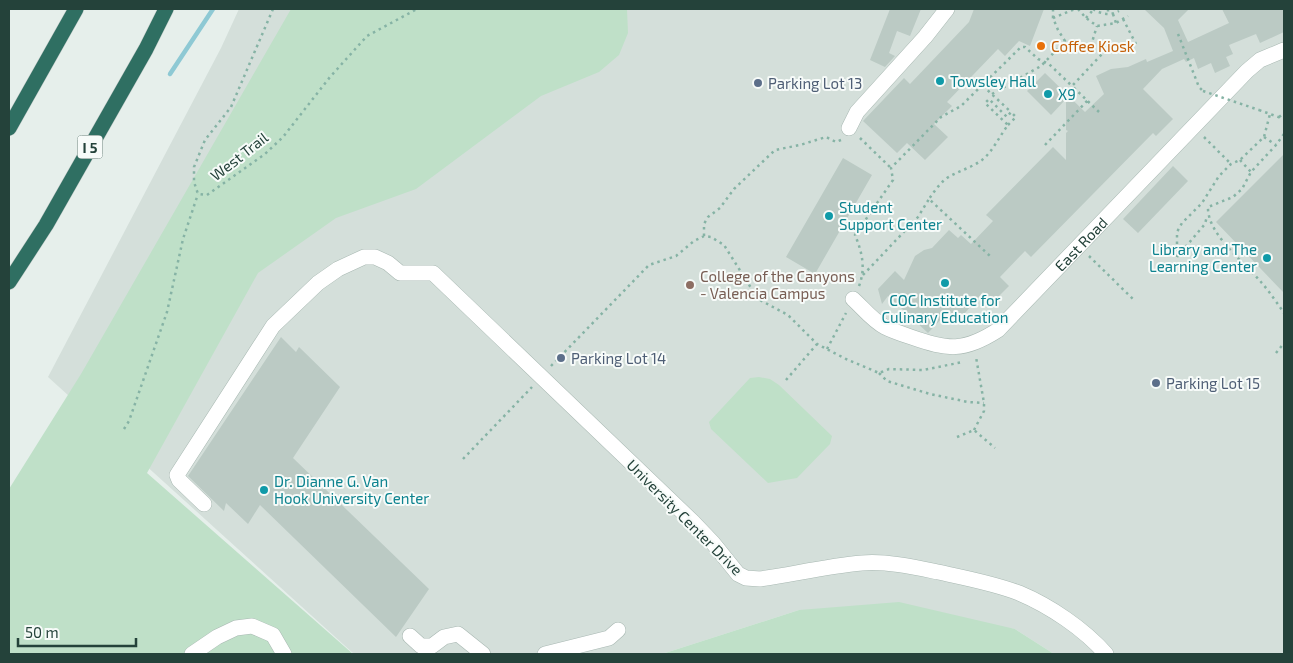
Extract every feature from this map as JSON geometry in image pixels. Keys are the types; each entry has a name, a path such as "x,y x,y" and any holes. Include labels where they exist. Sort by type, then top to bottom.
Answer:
{"highway":[{"path":"9,128 76,9"},
{"name":"I 5","path":"9,282 50,216 146,48 166,9"}],"street":[{"path":"849,128 857,112 925,37 947,9"},
{"name":"East Road","path":"853,299 884,327 935,346 972,350 998,330 1247,71 1260,60 1284,50"},
{"name":"University Center Drive","path":"204,504 176,475 273,326 318,283 338,269 364,257 375,257 388,263 400,273 433,273 694,522 738,574 746,578 760,579 853,564 872,563 917,568 958,576 1020,594 1050,610 1074,626 1098,644 1106,654"},
{"path":"192,654 217,637 236,628 252,626 272,635 284,654"},
{"path":"545,654 609,638 618,630"},
{"path":"410,636 421,646 432,646 444,637 458,634 483,654"}],"path":[{"name":"West Trail","path":"273,9 231,107 205,140 201,149 194,167 194,182 198,194 207,195 265,154 283,137 330,77 367,36 417,9"},
{"path":"992,94 1044,62 1065,41 1053,18 1053,9"},
{"path":"1053,18 1077,9 1097,26 1116,23 1128,16"},
{"path":"1086,18 1094,9 1100,13 1108,14 1119,11"},
{"path":"1108,9 1108,14"},
{"path":"1113,14 1116,23"},
{"path":"1124,19 1136,44"},
{"path":"1089,52 1097,26"},
{"path":"1178,34 1199,86 1203,91 1284,119"},
{"path":"891,168 941,117 961,106 1021,47 1025,46 1038,59 1049,64 1100,112"},
{"path":"1072,86 1103,53"},
{"path":"853,299 863,275 918,217 939,185 947,178 981,160 992,150 999,136 1016,117 983,86"},
{"path":"1008,125 985,103 989,99 1007,117 1011,112"},
{"path":"1045,144 1088,100"},
{"path":"1279,117 1284,113"},
{"path":"1208,207 1205,224 1177,257 1177,232 1182,223 1202,203 1218,176 1231,164 1240,160 1264,137 1270,114"},
{"path":"1194,127 1231,164"},
{"path":"704,236 704,224 708,217 720,208 734,189 775,150 826,137 836,142 846,138 849,128 891,168 893,180 855,235 861,248 863,275"},
{"path":"1208,207 1233,197 1242,189 1251,172 1284,134"},
{"path":"1264,137 1276,145"},
{"path":"1240,160 1251,172"},
{"path":"124,429 129,422 158,342 167,312 183,239 198,194"},
{"path":"929,199 990,256"},
{"path":"1202,203 1208,207"},
{"path":"1208,215 1231,251 1261,282 1284,313"},
{"path":"463,458 649,265 676,256 694,241 704,236 711,237 724,245 758,299 788,315 817,344 880,373 887,381 930,394 968,402 984,403"},
{"path":"1079,246 1135,301"},
{"path":"827,349 838,328"},
{"path":"1276,353 1284,343"},
{"path":"786,380 817,344"},
{"path":"880,373 889,369 923,370 962,363 972,350"},
{"path":"957,437 974,430 984,411 984,403 972,350"},
{"path":"974,430 995,448"}],"shaded area":[{"name":"College of the Canyons - Valencia Campus","path":"239,9 1284,9 1284,654 1054,654 1015,629 799,610 662,654 354,654 48,377 221,48"}],"green space":[{"path":"291,9 627,9 628,33 619,55 599,72 541,96 416,189 336,218 258,273 147,473 353,654 9,654 9,489 81,374"},
{"path":"750,378 770,379 779,385 832,436 830,444 797,478 768,483 711,429 709,422"},
{"path":"899,602 1015,629 1054,654 662,654 799,610"}],"building":[{"path":"890,9 921,9 910,36 897,31 889,53 895,56 885,67 870,60"},
{"name":"Towsley Hall","path":"974,9 1044,9 1030,46 1019,41 1005,56 998,49 947,102 952,106 934,124 948,137 925,160 907,143 897,153 863,121 904,78 910,84 969,22"},
{"path":"1144,9 1189,9 1178,20 1188,42 1229,23 1222,9 1284,9 1284,32 1260,43 1256,34 1229,45 1233,54 1226,57 1230,66 1215,73 1211,63 1198,69 1194,58 1186,62 1184,59 1162,69 1143,89 1173,119 1156,136 1153,133 1031,257 1025,251 1000,277 1009,286 993,302 983,292 965,313 951,320 945,315 928,333 888,296 882,304 878,289 895,271 904,280 915,256 924,250 932,248 949,230 958,238 961,235 971,244 993,221 986,215 1053,147 1066,160 1066,133 1068,131 1066,130 1066,99 1051,115 1027,91 1045,73 1085,112 1104,94 1096,76 1111,69 1128,67 1146,59 1147,62 1173,51 1164,28"},
{"name":"Library and The Learning Center","path":"1284,154 1284,293 1216,222"},
{"name":"Student Support Center","path":"843,158 872,175 815,274 786,257"},
{"path":"1173,166 1188,181 1138,233 1123,219"},
{"name":"Dr. Dianne G. Van Hook University Center","path":"281,337 296,352 299,347 340,387 293,458 429,589 396,637 260,505 248,524 226,503 224,511 188,476"}],"waterway":[{"path":"170,74 213,9"}],"place":[{"name":"Coffee Kiosk","path":"1041,46"},
{"name":"Towsley Hall","path":"940,81"},
{"name":"Parking Lot 13","path":"758,83"},
{"name":"X9","path":"1048,94"},
{"name":"Student Support Center","path":"829,216"},
{"name":"Library and The Learning Center","path":"1267,258"},
{"name":"COC Institute for Culinary Education","path":"945,283"},
{"name":"College of the Canyons - Valencia Campus","path":"690,285"},
{"name":"Parking Lot 14","path":"561,358"},
{"name":"Parking Lot 15","path":"1156,383"},
{"name":"Dr. Dianne G. Van Hook University Center","path":"264,490"}]}
